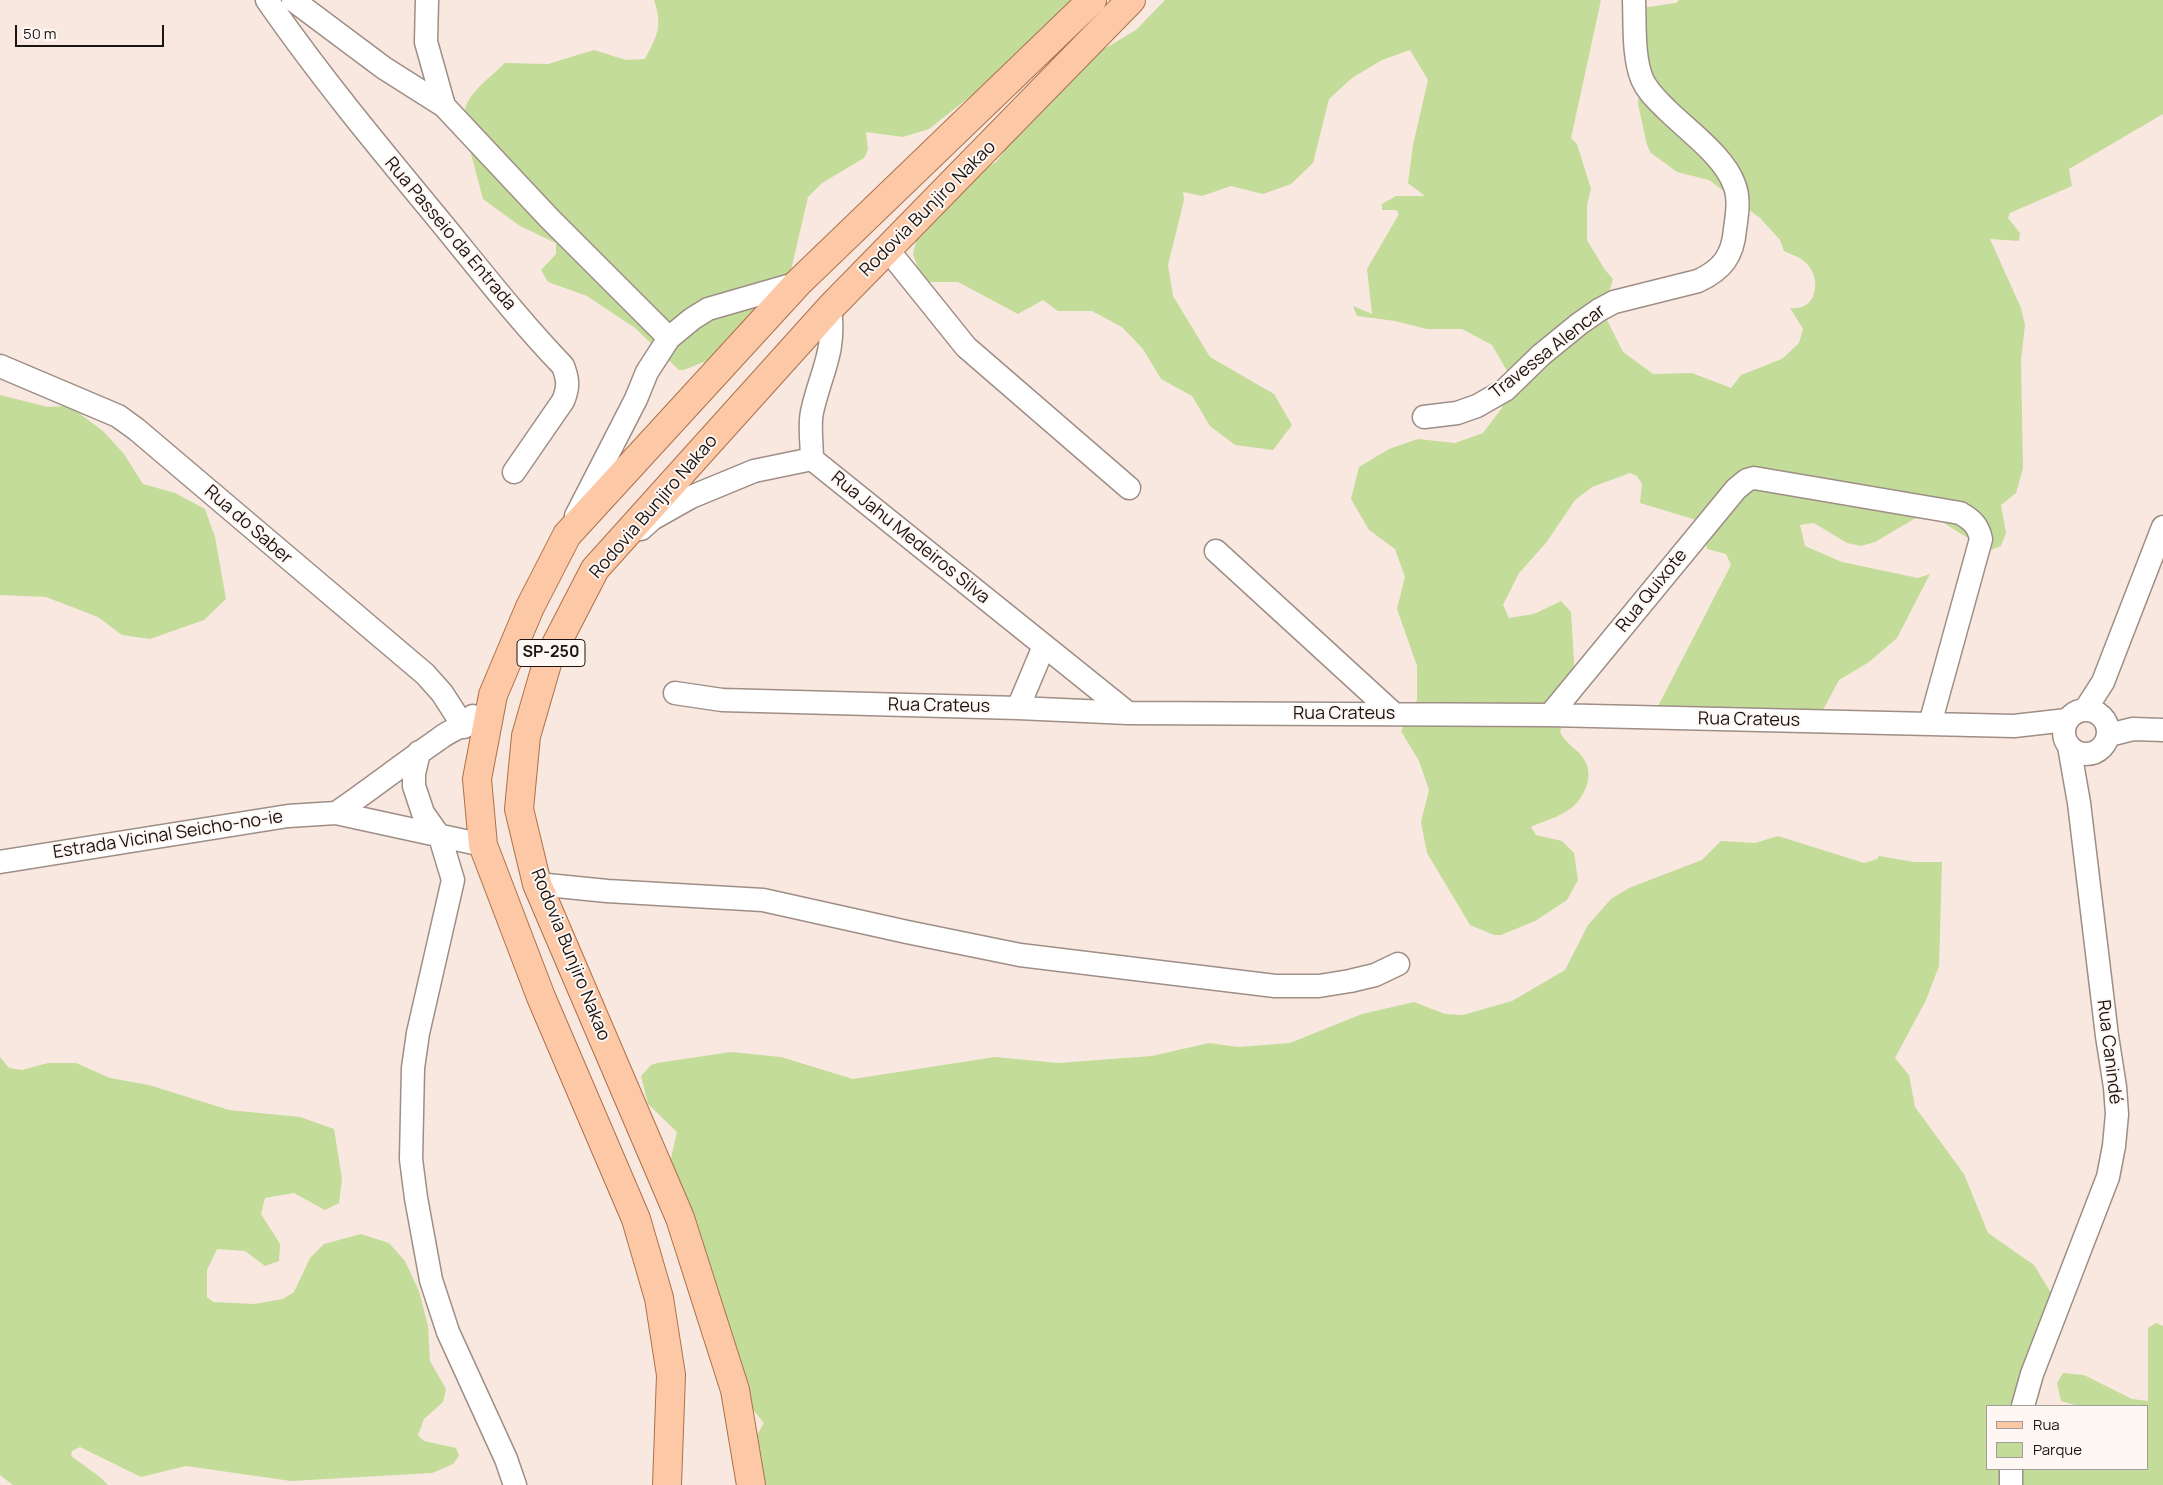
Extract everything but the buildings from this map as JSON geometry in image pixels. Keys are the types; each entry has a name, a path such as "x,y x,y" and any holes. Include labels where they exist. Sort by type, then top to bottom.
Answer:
{"main road":[{"name":"Rodovia Bunjiro Nakao","path":"667,1485 671,1375 659,1298 636,1220 541,997 483,845 477,779 493,695 530,608 567,535 798,283 1092,0"},
{"name":"Rodovia Bunjiro Nakao","path":"751,1485 735,1390 680,1218 537,884 519,809 526,736 548,660 595,569 830,308 1131,0"}],"street":[{"name":"Rua Passeio da Entrada","path":"266,0 303,52 371,138 510,307 563,366 568,389 563,401 514,472"},
{"path":"292,0 384,68 444,106 549,218 669,338"},
{"path":"427,0 426,42 444,106"},
{"name":"Travessa Alencar","path":"1424,417 1457,413 1478,406 1505,390 1541,355 1598,310 1614,302 1698,281 1719,269 1728,259 1735,238 1738,200 1734,184 1724,167 1652,95 1643,80 1638,64 1634,0"},
{"path":"888,250 966,347 1128,488"},
{"path":"567,535 636,399 647,372 669,338 692,319 708,309 798,283"},
{"path":"595,569 652,519 691,497 754,471 812,459 812,413 829,356 833,330 830,308"},
{"name":"Rua do Saber","path":"0,366 118,416 136,429 425,674 442,693 464,727"},
{"name":"Rua Jahu Medeiros Silva","path":"812,459 1128,713"},
{"name":"Rua Quixote","path":"1550,715 1736,489 1747,480 1760,479 1960,513 1974,521 1979,528 1981,539 1930,724"},
{"name":"Rua Canindé","path":"2023,1405 2032,1374 2108,1177 2114,1146 2117,1114 2115,1087 2102,1000 2079,803 2087,730 2103,682 2163,527"},
{"path":"1216,551 1394,714"},
{"path":"1018,708 1044,646"},
{"name":"Rua Crateus","path":"675,693 722,700 1128,713 1550,715 2014,726 2087,730 2163,730"},
{"path":"336,813 380,783 444,734 464,727 493,695"},
{"path":"419,752 414,774 414,786 423,813 440,837 453,880 413,1068 411,1159 421,1234 431,1280 448,1332 506,1459 515,1485"},
{"path":"336,813 483,845"},
{"name":"Estrada Vicinal Seicho-no-ie","path":"0,862 270,819 336,813"},
{"path":"537,884 607,891 763,900 1020,955 1275,986 1319,986 1350,981 1374,975 1398,964"},
{"path":"2011,1470 2011,1485"}],"green space":[{"path":"654,0 1074,0 1039,42 929,129 903,137 866,132 868,150 864,158 822,183 808,197 782,309 748,344 684,370 679,370 635,328 587,296 548,282 541,270 556,254 556,243 520,226 483,199 463,124 466,105 471,97 505,63 548,64 594,50 626,60 645,59 657,31 658,17"},
{"path":"1165,0 1601,0 1571,138 1577,144 1591,189 1587,205 1587,240 1605,270 1613,279 1603,312 1623,352 1653,374 1692,373 1731,388 1741,375 1782,359 1799,343 1803,329 1790,308 1799,308 1806,305 1811,299 1815,285 1814,276 1803,260 1784,251 1780,240 1760,218 1709,180 1677,172 1651,153 1647,145 1638,104 1641,62 1641,8 1676,3 1679,0 2163,0 2163,114 2069,169 2072,186 2010,213 2008,218 2020,233 2019,241 1990,239 2021,308 2025,325 2021,360 2023,468 2016,493 2001,505 2006,533 2001,546 1991,550 1982,547 1931,515 1914,519 1875,542 1861,546 1847,543 1814,523 1800,525 1805,546 1842,562 1918,578 1930,574 1897,638 1869,662 1839,680 1823,710 1655,712 1731,565 1726,554 1707,549 1704,528 1696,520 1640,503 1642,484 1637,476 1630,473 1592,487 1575,500 1546,543 1519,573 1503,605 1509,618 1534,614 1561,601 1571,612 1575,679 1560,732 1585,761 1588,767 1588,780 1580,799 1575,805 1556,817 1531,827 1536,835 1562,841 1574,853 1578,880 1567,900 1535,921 1501,935 1494,935 1470,925 1427,853 1421,822 1429,790 1419,761 1401,731 1417,700 1417,666 1397,609 1405,577 1395,549 1369,530 1351,499 1359,467 1389,449 1418,439 1455,443 1483,433 1502,408 1510,376 1492,345 1462,329 1427,329 1395,321 1357,316 1353,306 1372,314 1367,269 1399,214 1396,210 1382,210 1382,204 1396,196 1425,196 1408,183 1413,145 1428,80 1410,50 1382,60 1352,78 1329,99 1313,163 1291,184 1263,194 1231,186 1202,196 1183,192 1184,200 1168,265 1173,296 1210,357 1274,394 1292,425 1273,450 1235,445 1210,426 1192,396 1161,379 1143,349 1122,327 1092,311 1058,311 1043,300 1018,314 958,282 923,282 913,254 921,221 965,181 996,162 1015,137 1045,84 1136,30"},
{"path":"0,395 48,407 66,406 79,413 104,432 124,454 143,484 175,493 205,509 215,537 226,599 204,620 150,639 122,635 98,617 46,597 0,595"},
{"path":"1778,836 1864,863 1877,859 1879,856 1914,862 1942,862 1939,966 1926,1000 1895,1058 1909,1075 1915,1107 1964,1174 1988,1233 2034,1265 2051,1293 2041,1320 2035,1348 2031,1405 1986,1405 1986,1470 2148,1470 2148,1405 2075,1405 2061,1401 2057,1383 2063,1373 2084,1375 2132,1399 2148,1401 2148,1328 2156,1323 2163,1326 2163,1485 758,1485 754,1440 764,1423 745,1400 669,1167 677,1132 648,1104 641,1076 651,1065 731,1052 781,1057 853,1079 995,1057 1058,1063 1152,1056 1209,1043 1238,1047 1290,1043 1362,1014 1414,1002 1445,1014 1463,1015 1512,1001 1565,970 1588,925 1611,899 1629,888 1702,860 1721,841 1755,843"},
{"path":"0,1057 9,1068 22,1070 48,1063 76,1063 110,1078 149,1085 229,1110 300,1117 334,1129 342,1179 339,1203 325,1210 294,1193 265,1198 261,1214 280,1244 279,1261 265,1266 245,1251 217,1249 207,1270 207,1297 213,1302 254,1304 283,1299 294,1292 310,1258 324,1244 361,1234 389,1243 405,1261 419,1291 428,1326 430,1361 446,1389 443,1402 424,1419 418,1435 424,1441 456,1448 459,1456 453,1464 432,1473 291,1481 186,1466 141,1477 80,1447 72,1451 71,1456 108,1485 13,1485 0,1475"}]}
